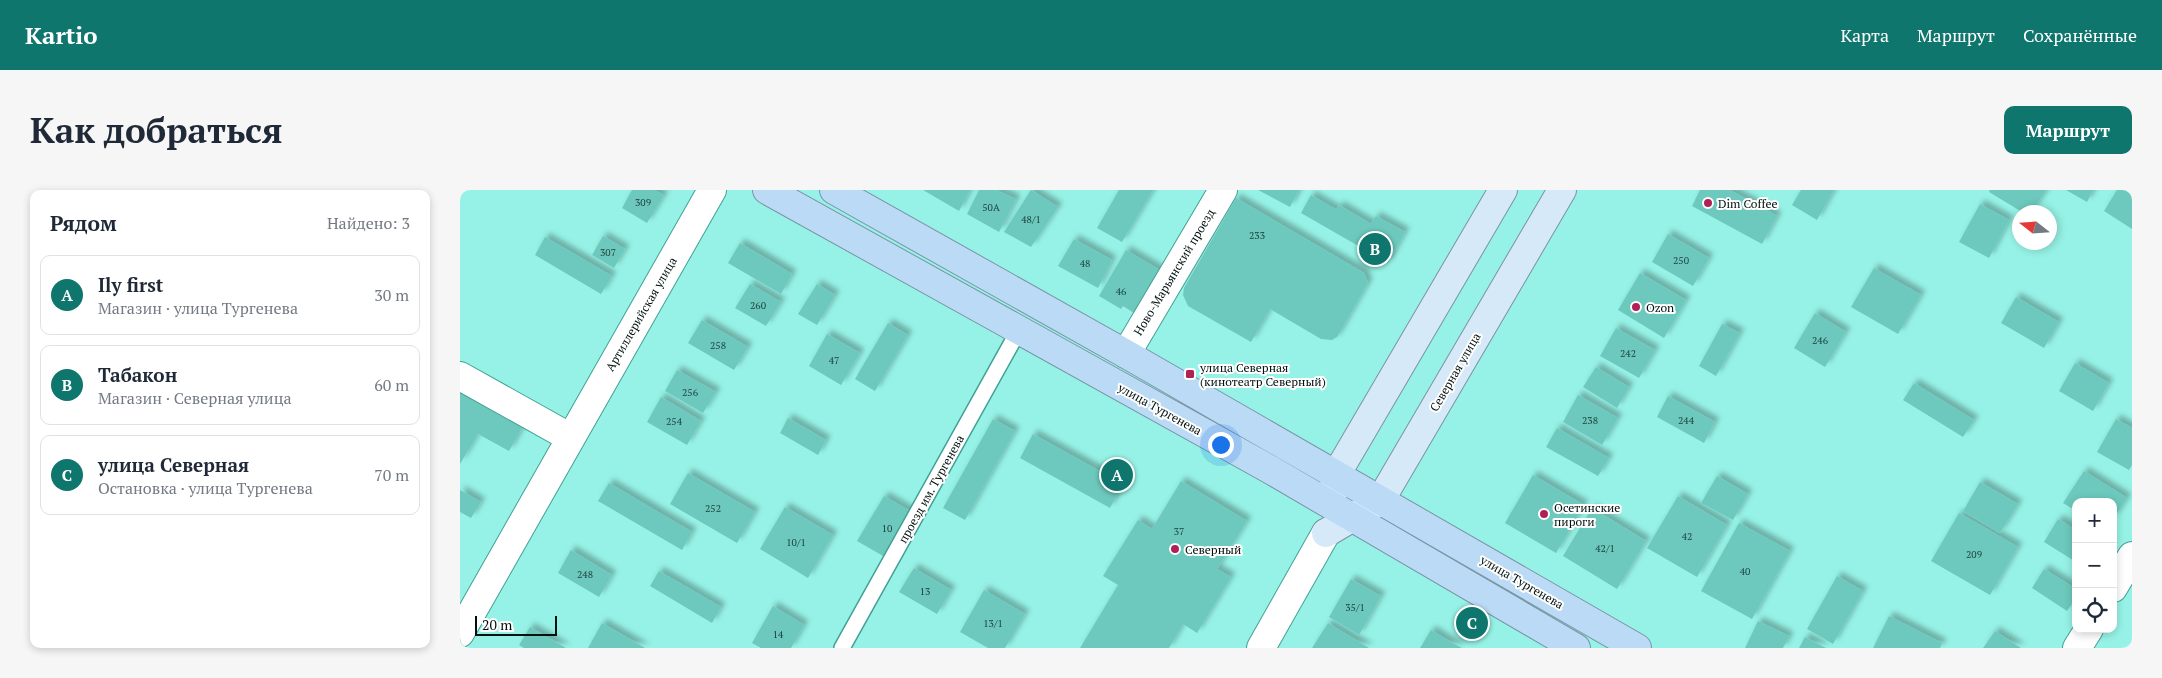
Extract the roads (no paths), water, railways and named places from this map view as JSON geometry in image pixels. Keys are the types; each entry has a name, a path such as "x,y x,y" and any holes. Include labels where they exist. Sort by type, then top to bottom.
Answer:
{"highway":[{"name":"улица Тургенева","path":"767,190 1341,511 1576,648"},
{"name":"улица Тургенева","path":"834,190 1126,354 1637,648"}],"main road":[{"path":"1326,533 1341,511 1336,475 1503,190"},
{"name":"Северная улица","path":"1341,511 1380,501 1562,190"}],"street":[{"name":"Артиллерийская улица","path":"460,633 712,190"},
{"name":"Ново-Марьянский проезд","path":"1126,354 1223,190"},
{"path":"460,376 571,438"},
{"path":"1261,648 1326,533"},
{"path":"2117,581 2132,556"},
{"path":"2078,648 2087,633"}],"lane":[{"name":"проезд им. Тургенева","path":"842,648 1019,330"}],"place":[{"name":"Dim Coffee","path":"1708,203"},
{"name":"Табакон","path":"1375,249"},
{"name":"Ozon","path":"1636,307"},
{"name":"улица Северная (кинотеатр Северный)","path":"1190,374"},
{"name":"Ily first","path":"1117,475"},
{"name":"Осетинские пироги","path":"1544,514"},
{"name":"Северный","path":"1175,549"},
{"name":"улица Северная","path":"1472,623"}]}
